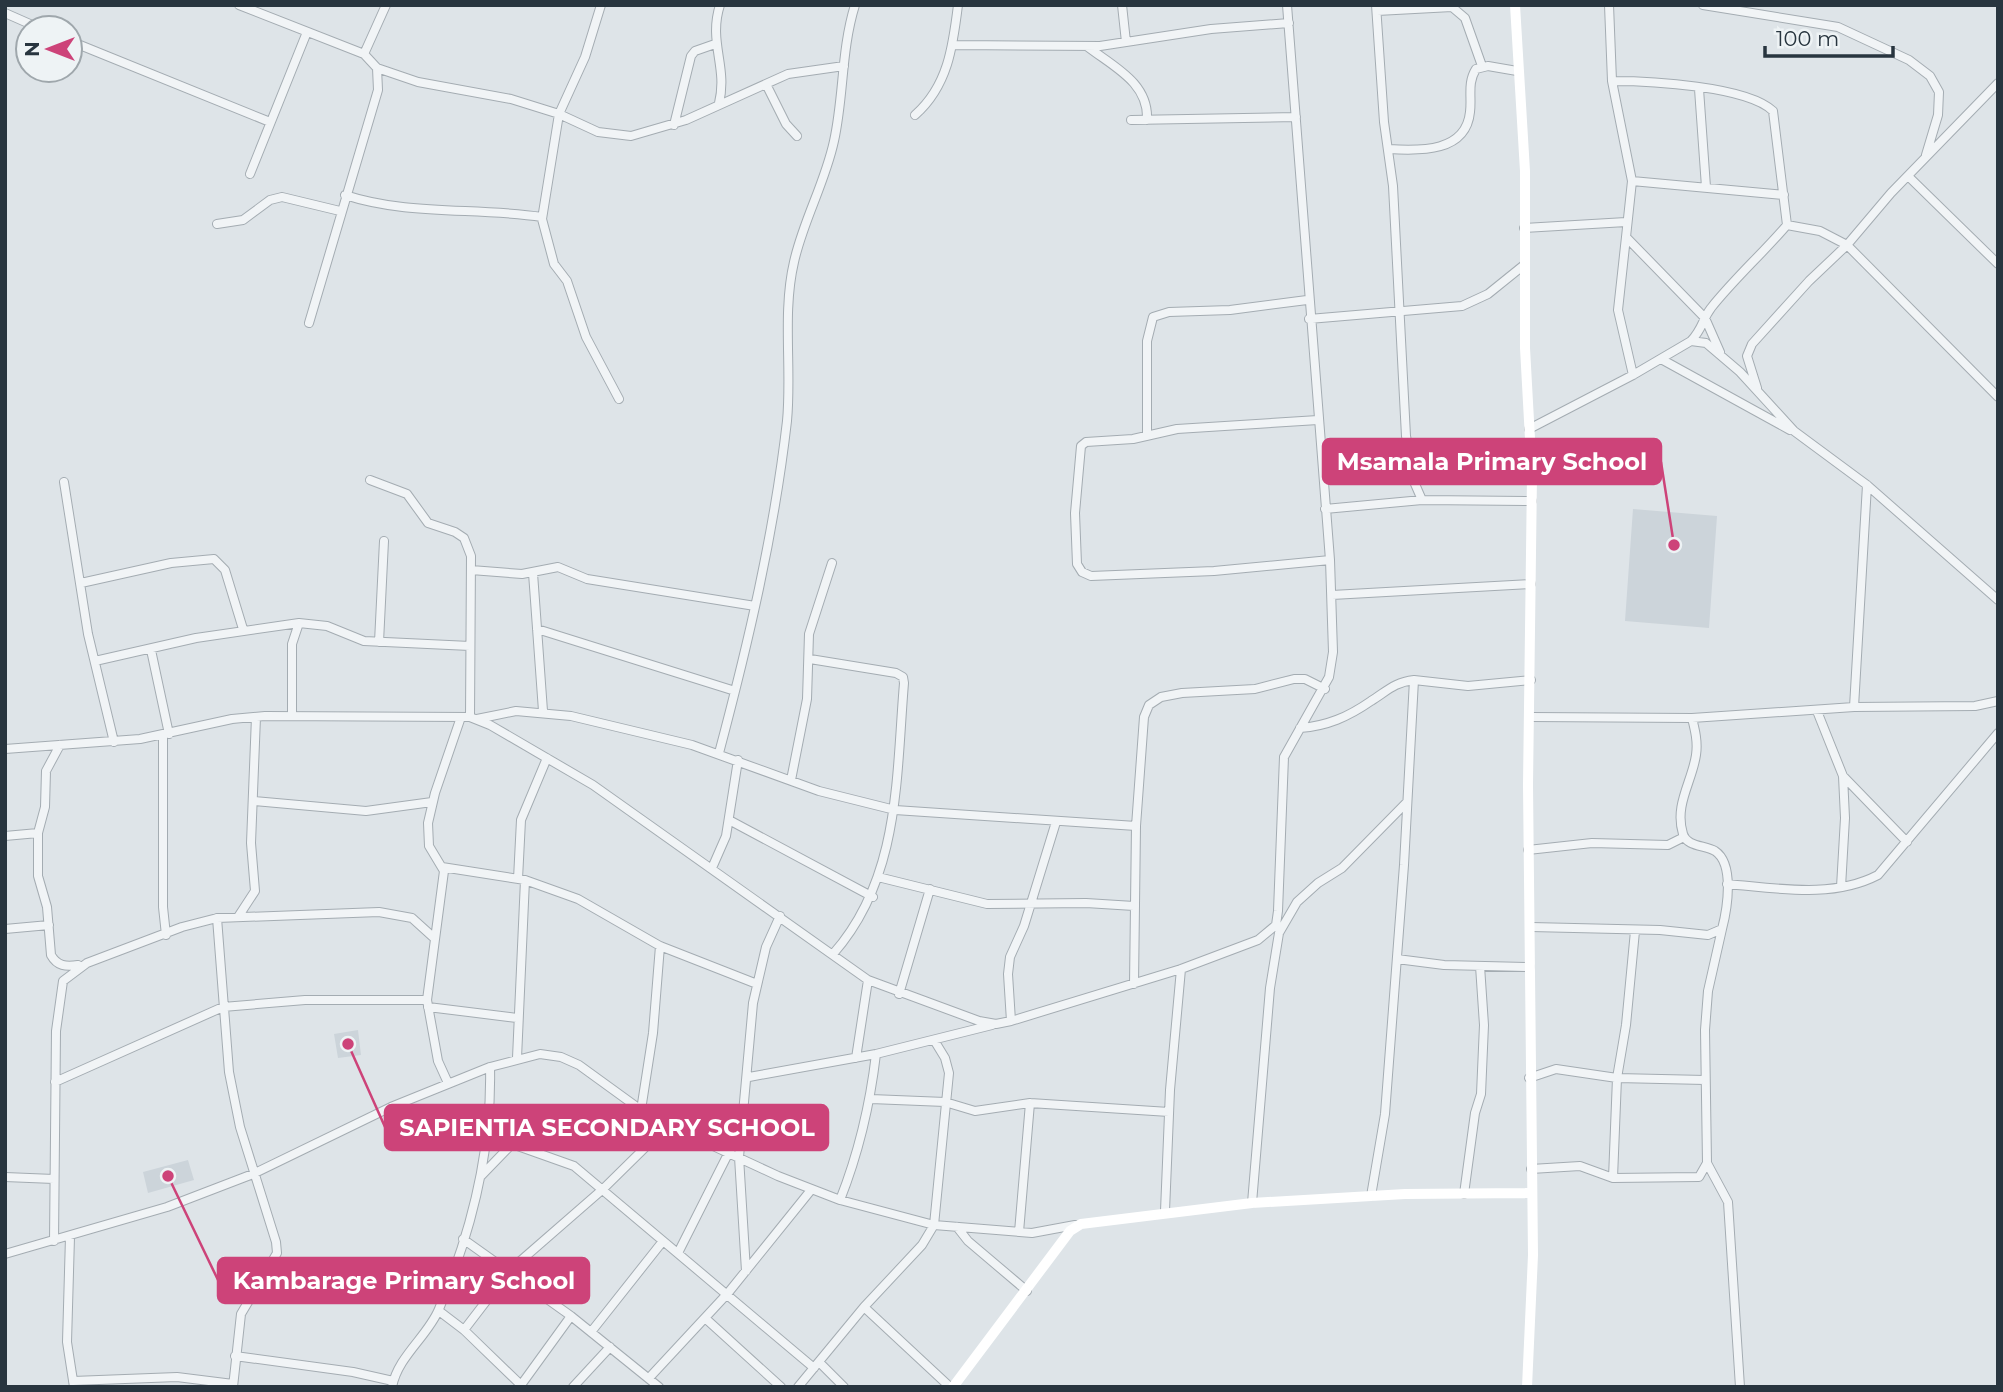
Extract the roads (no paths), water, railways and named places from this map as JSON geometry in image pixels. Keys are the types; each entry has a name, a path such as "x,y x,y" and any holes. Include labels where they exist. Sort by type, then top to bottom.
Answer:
{"street":[{"path":"239,5 253,8 364,54 377,68 418,82 511,99 559,114 612,136 631,136 674,124 788,74 844,66"},
{"path":"364,54 386,5"},
{"path":"594,5 601,6 585,57 559,114 542,217 544,236 554,264 567,281 586,337 619,399"},
{"path":"719,103 722,74 714,32 720,5"},
{"path":"719,753 755,606 777,495 787,418 793,263 828,167 838,118 848,29 855,5"},
{"path":"915,116 935,91 955,45 958,5"},
{"path":"1122,5 1126,41"},
{"path":"1515,5 1525,171 1524,265 1532,502 1528,850 1533,1255 1527,1387"},
{"path":"1609,5 1612,81 1632,181 1618,310 1633,375"},
{"path":"1703,5 1838,27 1924,71 1935,81 1939,99 1934,134 1925,158"},
{"path":"749,1077 876,1054 1011,1021 1181,969 1258,940 1276,925 1284,757 1325,689 1333,652 1330,560 1307,300 1303,177 1288,6"},
{"path":"1422,500 1415,484 1406,436 1389,149 1384,122 1376,8 1452,7 1465,18 1482,66"},
{"path":"955,45 1088,47 1211,29 1289,23"},
{"path":"250,174 307,32"},
{"path":"674,124 691,56 695,51 715,44"},
{"path":"84,47 270,122"},
{"path":"1088,47 1139,88 1147,104 1147,120"},
{"path":"1389,149 1410,150 1446,145 1463,136 1470,112 1471,80 1476,69 1482,66 1517,71"},
{"path":"309,323 377,90 377,68"},
{"path":"1529,429 1633,375 1691,341 1705,325 1705,318 1718,299 1787,225 1773,111 1764,102 1744,95 1612,81"},
{"path":"1759,394 1747,356 1752,344 1815,274 1847,245 1875,210 1998,83"},
{"path":"766,84 786,124 797,136"},
{"path":"1699,89 1706,187"},
{"path":"1130,120 1296,117"},
{"path":"1909,177 1998,264"},
{"path":"1632,181 1784,195"},
{"path":"345,195 405,208 502,211 542,217"},
{"path":"217,224 243,220 270,200 282,197 340,211"},
{"path":"1524,228 1626,222"},
{"path":"1787,225 1820,231 1847,245 1998,397"},
{"path":"1626,237 1705,318 1720,352"},
{"path":"1309,319 1399,314 1462,306 1488,294 1524,265"},
{"path":"1147,436 1147,341 1153,317 1169,312 1230,310 1307,300"},
{"path":"1691,341 1706,343 1720,352 1794,431 1867,485 1998,600"},
{"path":"1661,359 1772,423 1794,431"},
{"path":"1318,420 1177,429 1147,436 1093,439 1081,446 1075,526 1077,564 1082,572 1091,576 1214,571 1330,560"},
{"path":"370,480 407,494 428,523 464,538 471,556 468,718 432,802 428,839 442,867 428,1003 438,1061 448,1083"},
{"path":"64,482 95,661 114,742"},
{"path":"1854,707 1867,485"},
{"path":"1325,509 1422,500 1532,502"},
{"path":"379,642 384,541"},
{"path":"81,583 171,564 214,559 225,570 243,629"},
{"path":"790,780 807,699 809,634 832,563"},
{"path":"471,570 533,573 558,567 587,579 755,606"},
{"path":"533,573 542,711"},
{"path":"1332,595 1531,584"},
{"path":"95,661 243,629 299,623 327,626 364,641 470,646"},
{"path":"292,716 292,644 299,623"},
{"path":"537,629 735,691"},
{"path":"151,650 166,735 163,907 166,935"},
{"path":"810,659 896,673 903,677 895,810 873,897 851,934 833,954"},
{"path":"1134,984 1136,826 1143,717 1149,705 1161,697 1206,690 1255,689 1294,679 1305,679 1325,689"},
{"path":"1300,728 1330,724 1345,718 1395,684 1414,680 1468,686 1531,680"},
{"path":"1371,1196 1385,1114 1414,680"},
{"path":"1530,717 1692,718 1854,707 1975,706 1998,701"},
{"path":"5,749 114,742 166,735 232,719 256,717 468,718 516,711 542,711 692,744 819,791 895,810 1136,826"},
{"path":"1817,711 1843,776 1845,818 1841,887"},
{"path":"238,917 255,891 251,843 256,717"},
{"path":"468,718 593,785 868,980 959,1016 996,1024"},
{"path":"1684,837 1682,796 1696,756 1692,718"},
{"path":"1727,884 1816,890 1862,883 1878,875 1998,733"},
{"path":"54,1241 56,1031 63,981 49,948 49,925 38,876 40,851 37,833 45,807 46,771 60,745"},
{"path":"517,1058 521,820 547,758"},
{"path":"712,868 726,836 738,760"},
{"path":"1843,776 1907,842"},
{"path":"254,801 366,811 432,802"},
{"path":"1252,1202 1270,988 1279,933 1297,902 1318,883 1342,868 1407,803"},
{"path":"729,820 873,897"},
{"path":"1011,1021 1008,974 1010,957 1031,904 1056,822"},
{"path":"5,836 37,833"},
{"path":"1528,850 1592,843 1668,845 1684,837"},
{"path":"1684,837 1714,851 1722,859 1727,884 1722,929 1709,991 1705,1080 1707,1163 1728,1202 1740,1387"},
{"path":"442,867 522,880 578,899 660,946 757,985"},
{"path":"877,877 987,904 1135,906"},
{"path":"899,994 930,889"},
{"path":"54,961 71,966 87,963 217,918 379,912 412,918 433,937"},
{"path":"746,1271 739,1157 757,985 766,947 780,916"},
{"path":"70,1237 68,1358 74,1384 177,1377 233,1385 241,1314 276,1253 276,1242 253,1174 229,1072 217,918"},
{"path":"5,929 49,925"},
{"path":"1531,927 1660,930 1708,935 1722,929"},
{"path":"1613,1178 1616,1078 1626,1025 1635,931"},
{"path":"641,1110 653,1033 660,946"},
{"path":"1397,959 1530,967"},
{"path":"63,981 87,963"},
{"path":"1464,1194 1475,1113 1481,1094 1483,1025 1480,966"},
{"path":"1165,1211 1169,1112 1181,969"},
{"path":"856,1058 868,980"},
{"path":"55,1082 223,1007 305,1000 428,1003 517,1018"},
{"path":"798,1387 864,1307 900,1272 934,1225 948,1067 934,1040"},
{"path":"5,1254 167,1207 253,1174 391,1107 448,1083 517,1058 540,1054 561,1057 579,1065 641,1110 668,1125 811,1189 840,1200 934,1225 1019,1232 1054,1231 1081,1224 1165,1211 1252,1202 1371,1196 1532,1194"},
{"path":"840,1200 863,1137 876,1054"},
{"path":"235,1356 353,1372 393,1384 439,1311 463,1238 481,1175 489,1121 490,1067"},
{"path":"1530,1078 1556,1069 1616,1078 1705,1080"},
{"path":"871,1099 945,1102 975,1111 1030,1103 1169,1112"},
{"path":"1019,1232 1030,1103"},
{"path":"489,1121 512,1144 574,1166 844,1387"},
{"path":"464,1330 510,1270 603,1189 668,1125"},
{"path":"481,1175 512,1144"},
{"path":"678,1253 729,1153"},
{"path":"1699,1178 1707,1163"},
{"path":"1531,1168 1580,1166 1613,1178 1699,1178 1719,1184"},
{"path":"5,1177 54,1180"},
{"path":"649,1378 728,1293 811,1189"},
{"path":"864,1307 952,1387 1070,1231 1081,1224"},
{"path":"957,1227 968,1241 1027,1291"},
{"path":"463,1238 571,1316 659,1387"},
{"path":"591,1332 663,1241"},
{"path":"439,1311 464,1330 522,1386 571,1316"},
{"path":"705,1318 781,1387"},
{"path":"573,1387 610,1347"}],"place":[{"name":"Msamala Primary School","path":"1674,545"},
{"name":"SAPIENTIA SECONDARY SCHOOL","path":"348,1044"},
{"name":"Kambarage Primary School","path":"168,1176"}]}
